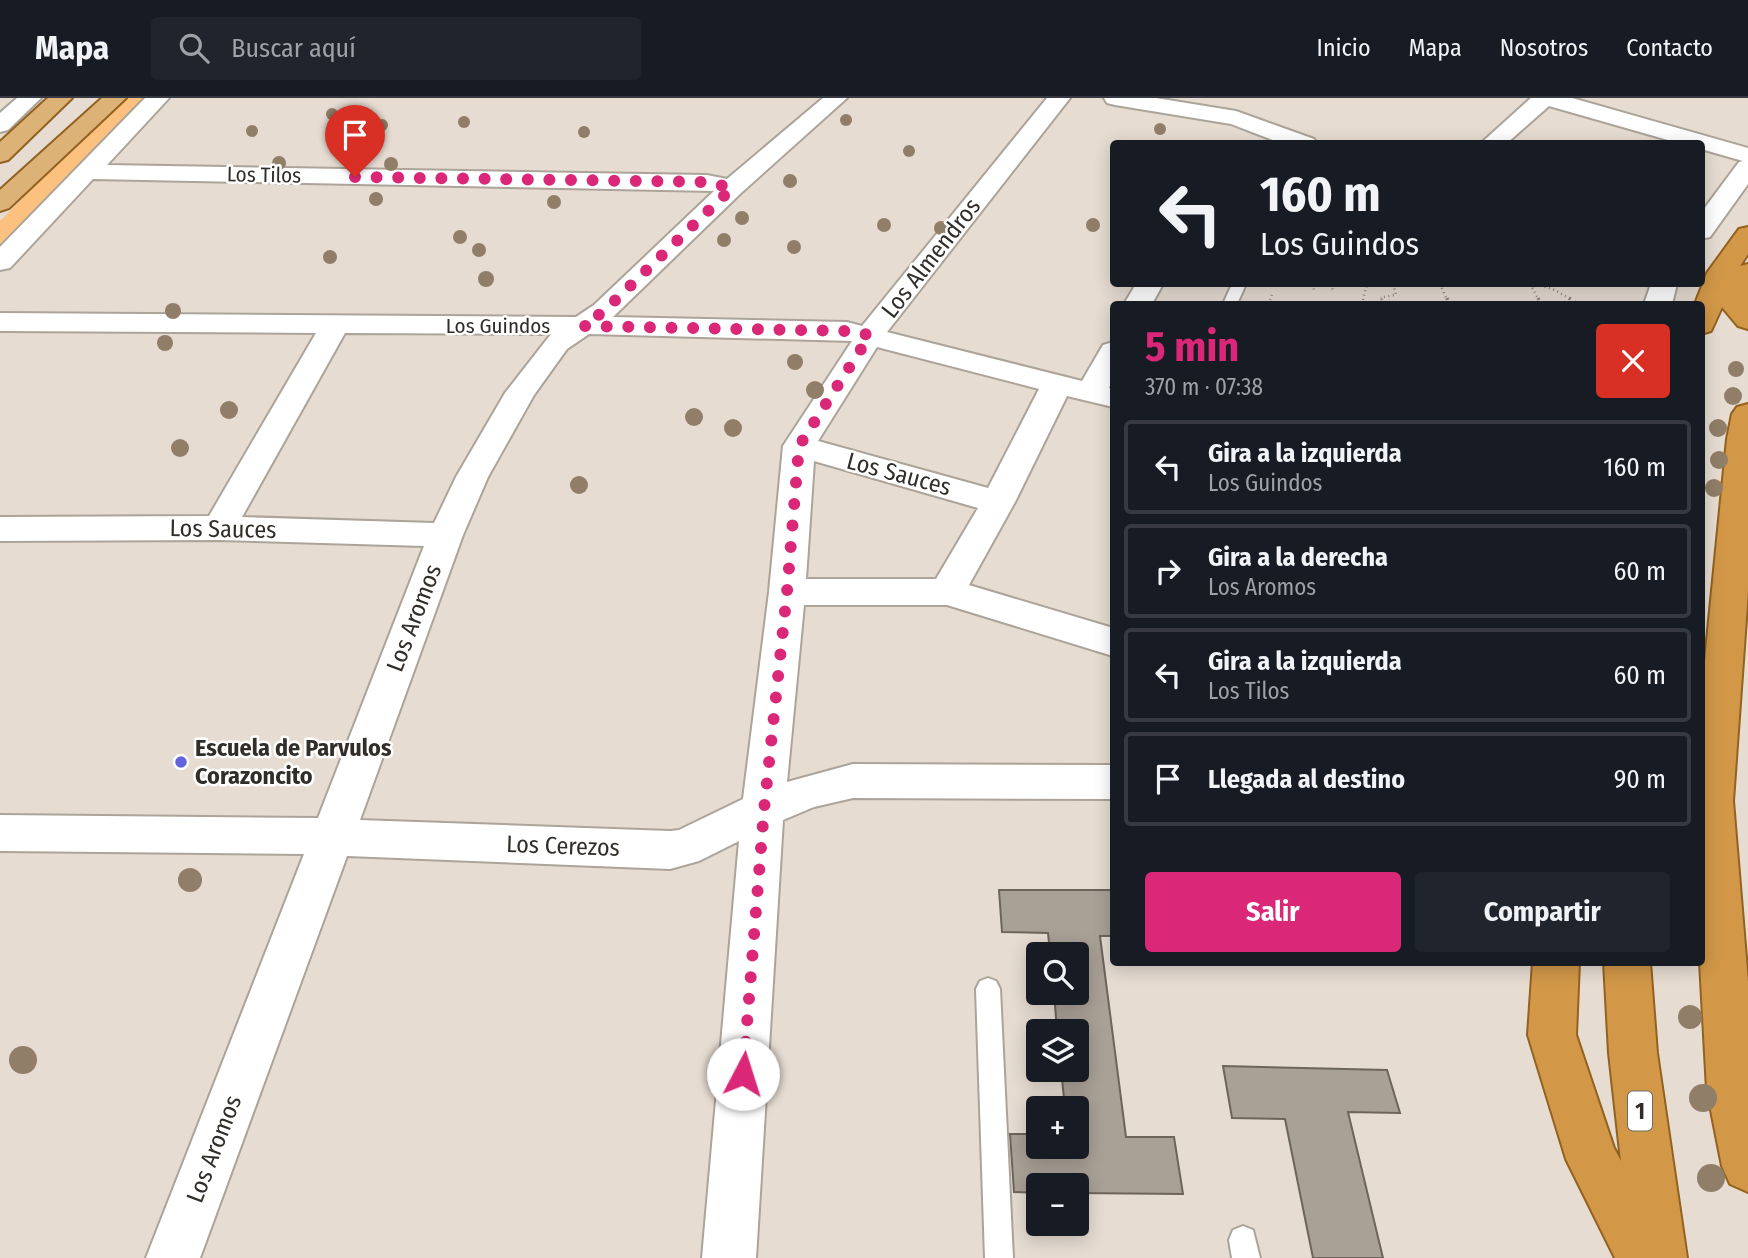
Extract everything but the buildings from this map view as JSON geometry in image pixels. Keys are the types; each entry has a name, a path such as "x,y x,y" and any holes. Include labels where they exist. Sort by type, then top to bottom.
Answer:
{"highway":[{"path":"1705,315 1721,273 1748,236"},
{"path":"1748,272 1735,305 1748,320"},
{"path":"1746,430 1712,801 1732,1090 1748,1166"},
{"path":"1556,966 1552,1035 1592,1159 1644,1258"},
{"name":"1","path":"1627,966 1633,1053 1660,1258"}],"main road":[{"path":"0,155 61,98"},
{"path":"0,204 115,98"}],"street":[{"path":"0,125 30,98"},
{"path":"0,262 158,98"},
{"name":"Los Aromos","path":"173,1258 446,534 471,477 520,393 557,343 604,311 732,188 836,98"},
{"name":"Los Almendros","path":"729,1258 764,810 799,446 870,335 1059,98"},
{"path":"1115,98 1236,117 1295,140"},
{"path":"1496,140 1546,98 1695,140"},
{"path":"1705,143 1748,155"},
{"path":"1705,226 1748,167"},
{"name":"Los Tilos","path":"88,172 707,182 732,188"},
{"name":"Los Guindos","path":"0,322 583,326 847,331 1102,395"},
{"path":"219,528 335,325"},
{"path":"1102,395 1110,363"},
{"path":"947,592 998,502 1057,384"},
{"name":"Los Sauces","path":"799,446 998,502"},
{"name":"Los Sauces","path":"0,529 219,528 446,534"},
{"path":"787,592 947,592 1110,641"},
{"name":"Los Cerezos","path":"0,833 331,837 670,850 684,848 764,810 831,784 853,781 1110,782"}],"lane":[{"path":"988,989 999,1258"}],"path":[{"path":"1332,287 1333,291"},
{"path":"1380,301 1383,297 1396,295 1393,287"},
{"path":"1546,287 1573,301"},
{"path":"1270,301 1272,294"}],"shaded area":[{"path":"121,98 150,98 0,251 0,221"}],"place":[{"name":"Escuela de Parvulos Corazoncito","path":"181,762"}],"route":[{"path":"355,177 707,182 732,188 604,311 583,326 847,331 870,335 799,446 764,810 743,1074"}]}
